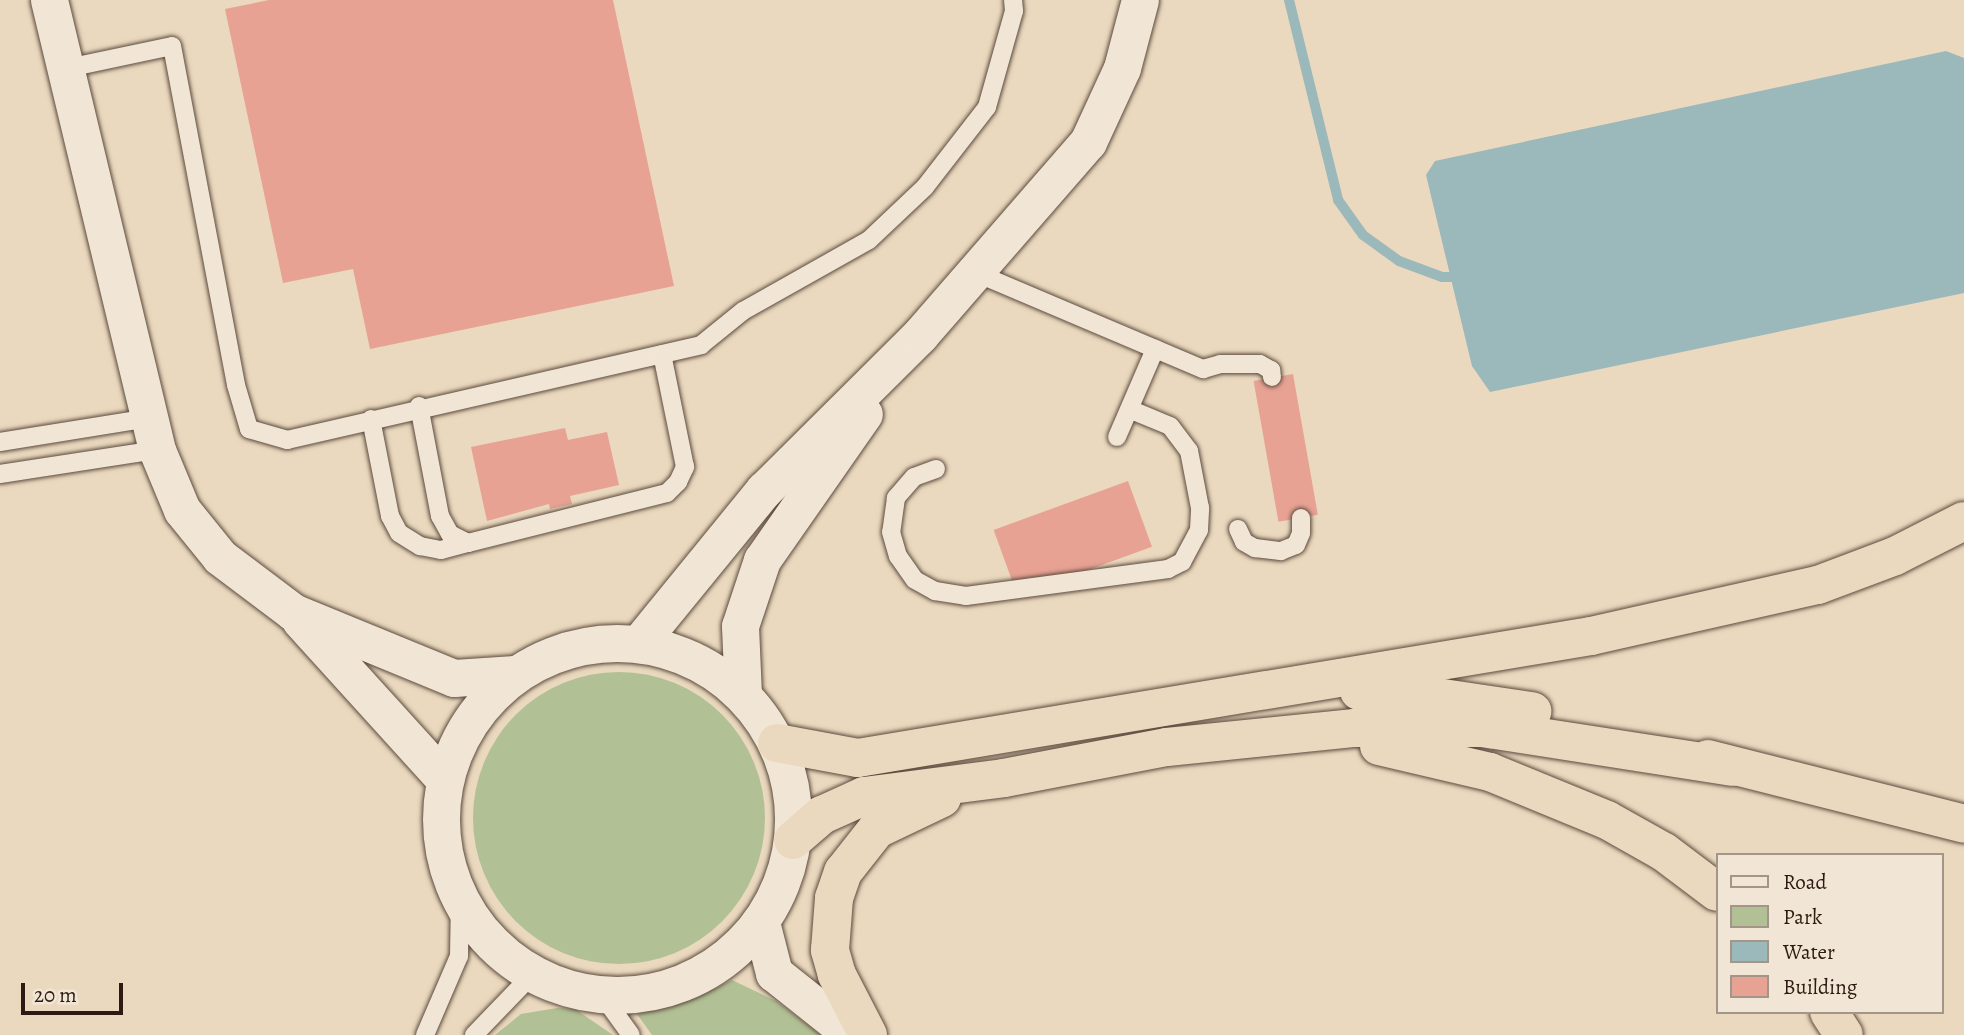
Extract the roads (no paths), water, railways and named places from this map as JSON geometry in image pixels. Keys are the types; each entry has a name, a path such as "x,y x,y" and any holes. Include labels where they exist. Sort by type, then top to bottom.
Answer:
{"highway":[{"path":"777,743 858,758 1591,636 1752,603 1831,580 1964,521"},
{"path":"1226,697 1389,690 1477,701 1568,717 1733,767 1964,824"},
{"path":"793,840 822,815 864,796 1004,778 1167,747 1355,728 1482,728 1733,767"},
{"path":"1167,747 1326,739 1415,751 1490,772 1607,820 1664,852 1716,891"},
{"path":"868,1035 837,975 830,950 829,924 843,872 877,829 918,806 1004,778"},
{"path":"1830,1014 1844,1035"}],"street":[{"path":"49,0 63,69 153,434 167,482 200,536 245,579 293,612 454,678 515,674 574,647 639,643 677,653 713,670 743,695 777,743 792,796 793,840 782,883 761,922 718,964 663,990 602,995 566,988 533,974 496,947 460,898 441,840 444,779 459,738 471,720 515,674"},
{"path":"639,643 764,490 920,335 1088,142 1122,68 1140,0"},
{"path":"743,695 740,626 762,559 920,335"},
{"path":"293,612 444,779"},
{"path":"761,922 774,973 852,1035"}],"lane":[{"path":"63,69 172,46 225,328 249,429 287,440 419,406 701,345 743,311 869,240 925,187 987,107 1014,11 1013,0"},
{"path":"974,272 1203,369 1220,364 1261,364 1271,370 1272,377"},
{"path":"1117,437 1155,349"},
{"path":"371,419 390,516 399,533 420,546 441,550 667,493 678,482 685,467 662,354"},
{"path":"419,406 440,516 450,534 468,542"},
{"path":"936,469 914,477 896,498 891,532 898,556 915,580 935,591 966,596 1168,569 1187,555 1199,530 1200,508 1189,451 1170,426 1129,409"},
{"path":"0,442 153,434"},
{"path":"0,474 153,434"},
{"path":"1238,529 1244,542 1268,552 1281,551 1296,545 1301,533 1301,518"},
{"path":"425,1035 459,956 460,898"},
{"path":"474,1035 533,974"},
{"path":"602,995 631,1035"}],"water":[{"path":"1946,51 1964,58 1964,293 1490,392 1472,366 1426,175 1435,161"}],"waterway":[{"path":"1289,0 1338,200 1363,235 1399,261 1442,277 1465,277"}]}
